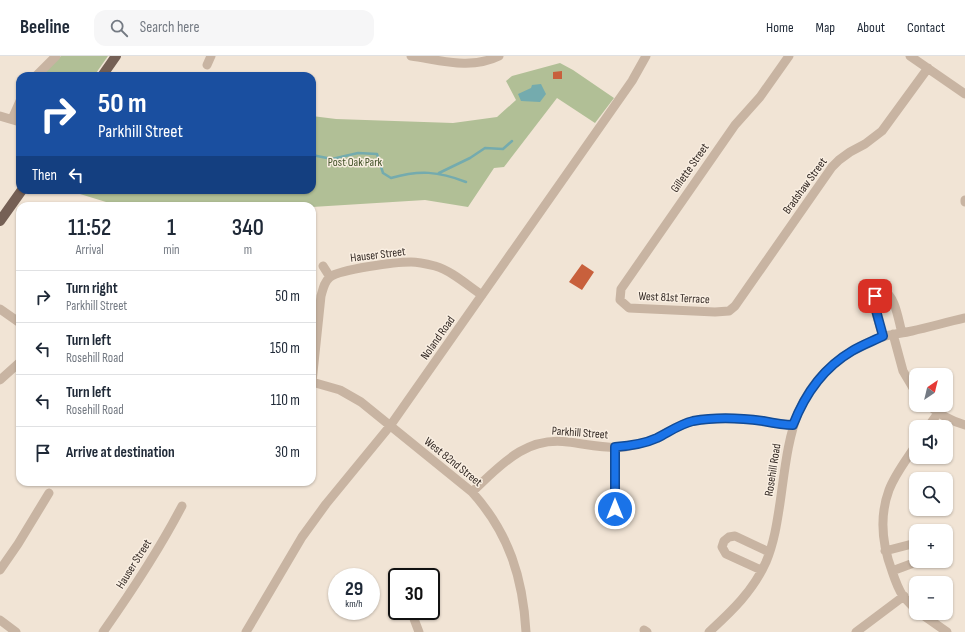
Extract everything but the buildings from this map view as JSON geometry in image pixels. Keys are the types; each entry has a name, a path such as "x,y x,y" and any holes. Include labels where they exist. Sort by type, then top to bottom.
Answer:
{"main road":[{"path":"105,72 116,56"},
{"path":"0,221 19,194"}],"street":[{"path":"40,72 56,56"},
{"path":"207,66 211,56"},
{"path":"411,56 428,57 467,64 491,60 499,56"},
{"name":"Noland Road","path":"246,632 317,515 390,426 632,81 646,56"},
{"name":"Gillette Street","path":"620,300 621,289 645,254 735,125 760,97 789,56"},
{"path":"910,56 965,94"},
{"name":"Bradshaw Street","path":"729,311 735,306 832,167 844,156 865,144 882,131 928,68"},
{"path":"0,116 16,120"},
{"name":"Hauser Street","path":"330,277 352,269 410,262 424,263 437,267 450,274 482,295"},
{"path":"316,344 321,296 324,284 330,277 323,266"},
{"path":"883,336 874,303 875,296 878,292 883,290 888,293 892,299 903,371 909,381"},
{"name":"West 81st Terrace","path":"620,300 629,308 715,312 729,311"},
{"path":"0,309 16,320"},
{"name":"Rosehill Road","path":"709,632 747,594 761,570 769,552 777,524 793,425 802,404 812,388 838,361 853,351 883,336 965,318"},
{"path":"0,380 16,366"},
{"name":"West 82nd Street","path":"316,383 340,390 362,402 472,492 489,512 500,529 516,568 525,612 526,632"},
{"path":"933,420 938,413 965,425"},
{"name":"Parkhill Street","path":"472,492 506,460 517,452 549,441 625,447 655,439 680,426 704,419 743,419 781,425 793,425"},
{"path":"615,447 615,509"},
{"path":"909,455 898,471 890,489 885,504 882,530 885,551 897,585 909,602"},
{"path":"0,570 22,538 49,493"},
{"name":"Hauser Street","path":"103,632 144,572 182,506"},
{"path":"761,570 726,554 722,547 724,541 729,537 735,536 769,552"},
{"path":"885,551 909,545"},
{"path":"892,571 909,565"},
{"path":"856,632 904,596"},
{"path":"0,620 16,632"},
{"path":"414,620 419,632"},
{"path":"930,620 947,632"}],"green space":[{"path":"61,56 108,56 97,72 45,72"},
{"name":"Post Oak Park","path":"560,63 614,98 595,123 557,98 504,167 494,168 468,207 425,200 316,207 316,202 106,202 80,194 316,194 316,116 336,119 453,123 497,117 516,100 506,81 512,76"}],"water":[{"path":"541,84 546,94 540,102 521,101 518,94 531,88 532,85"}],"waterway":[{"path":"439,173 470,158 485,148 503,149 512,141"},
{"path":"316,156 332,159 358,153 377,154 383,173 391,178 401,175 428,173 456,178 466,182"}],"route":[{"path":"615,509 615,447 625,447 643,443 655,439 680,426 704,419 743,419 781,425 793,425 802,404 822,376 838,361 853,351 883,336 874,303 875,296"}]}
